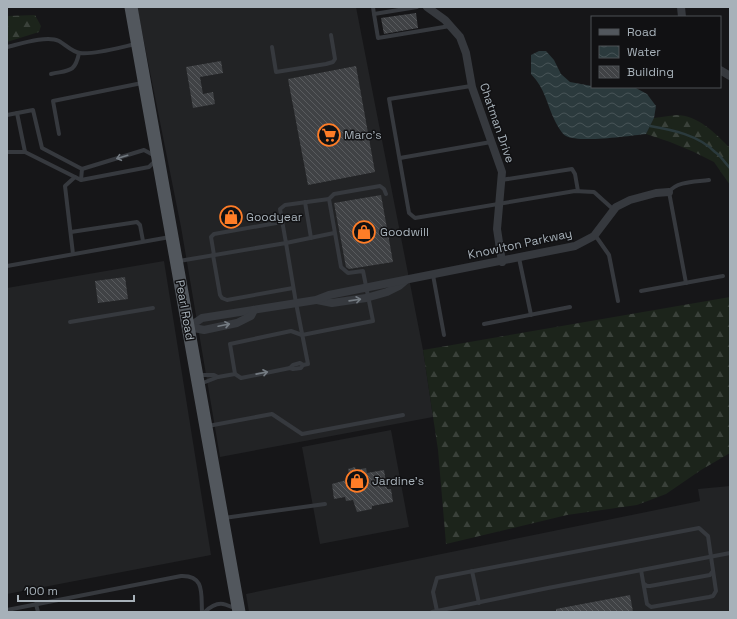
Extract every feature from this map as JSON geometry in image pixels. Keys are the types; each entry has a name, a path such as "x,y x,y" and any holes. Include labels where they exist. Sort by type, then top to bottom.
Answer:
{"main road":[{"name":"Pearl Road","path":"131,7 222,518 234,610"}],"street":[{"name":"Chatman Drive","path":"427,7 445,20 460,37 466,53 471,86 502,172 497,229 502,262"},
{"path":"721,71 730,76"},
{"name":"Knowlton Parkway","path":"188,327 204,330 237,323 251,316 254,310 316,300 329,295 406,279 502,262 575,246 595,235 616,207 630,200 656,193 669,192"},
{"name":"Knowlton Parkway","path":"316,300 332,303 369,298 399,286 406,279"}],"lane":[{"path":"373,7 378,38 450,26"},
{"path":"374,14 417,7"},
{"path":"272,47 276,72 326,64 333,62 335,59 332,35"},
{"path":"7,47 46,39 58,40 70,49 80,53 90,53 138,44"},
{"path":"51,74 72,69 76,65 80,53"},
{"path":"59,134 53,101 145,82"},
{"path":"471,86 389,100 410,213 415,218 578,191 594,192 614,210"},
{"path":"7,115 33,110 42,148 82,169 144,150 158,158 149,167 81,180 25,152 7,152"},
{"path":"16,113 25,152"},
{"path":"400,158 492,142"},
{"path":"81,180 82,169"},
{"path":"501,180 572,169 575,174 578,191"},
{"path":"73,254 65,186 75,177"},
{"path":"686,283 669,192 673,187 678,185 709,180"},
{"path":"198,380 235,374 241,378 290,368 293,365 300,363 303,365 308,364 293,288 280,209 285,205 329,198 334,194 380,186 383,187 386,194"},
{"path":"235,374 230,344 291,331 302,335 373,321 363,271 348,273 340,267 329,198"},
{"path":"305,202 311,238"},
{"path":"71,232 137,222 140,225 143,242"},
{"path":"282,222 214,234 211,237 213,255 220,295 224,300 293,288"},
{"path":"177,262 334,234"},
{"path":"595,235 609,255 618,301"},
{"path":"7,266 172,236"},
{"path":"519,258 531,315"},
{"path":"433,275 444,335"},
{"path":"641,291 723,276"},
{"path":"484,324 570,307"},
{"path":"70,322 153,308"},
{"path":"198,380 214,375 218,377"},
{"path":"205,427 272,414 302,434 403,415"},
{"path":"222,518 325,504"},
{"path":"437,611 433,592 436,578 699,528 708,536 716,591 713,596 709,597 651,607 647,604 641,570"},
{"path":"432,612 730,553"},
{"path":"644,584 647,586 710,575 713,570"},
{"path":"472,571 479,602"},
{"path":"7,610 174,577 189,576 196,579 200,585 204,612"},
{"path":"36,604 38,612"},
{"path":"204,612 211,606 224,604 234,610"}],"shaded area":[{"path":"137,7 356,7 423,350 433,417 220,457 181,227"},
{"path":"164,261 211,555 7,594 7,288"},
{"path":"391,430 409,527 320,544 302,447"},
{"path":"730,486 730,612 249,612 246,594 700,501 698,489"}],"green space":[{"path":"35,15 41,26 39,32 7,42 7,16"},
{"path":"676,115 699,121 730,148 730,185 714,162 670,142 646,134 654,118"},
{"path":"730,297 730,453 701,470 666,494 637,505 567,515 446,544 438,450 423,350"}],"water":[{"path":"539,51 546,51 554,60 561,74 570,82 591,86 591,88 636,88 647,94 656,106 654,118 646,134 593,139 572,138 564,135 552,115 540,85 531,74 531,55"}],"building":[{"path":"416,13 418,28 384,34 381,18"},
{"path":"221,61 223,73 200,77 203,94 213,92 215,104 193,108 186,67"},
{"path":"356,66 375,172 308,185 288,79"},
{"name":"Goodwill","path":"381,195 393,262 349,269 346,267 334,203"},
{"path":"125,277 128,299 98,303 95,281"},
{"path":"355,467 356,470 366,468 367,473 384,470 387,489 391,489 393,502 372,506 372,509 357,512 353,500 346,501 345,497 334,499 332,484 350,479 348,469"},
{"path":"630,595 633,612 556,612 556,609"}],"waterway":[{"path":"650,126 685,134 701,141 717,154 730,168"}],"place":[{"name":"Marc's","path":"329,135"},
{"name":"Goodyear","path":"231,217"},
{"name":"Goodwill","path":"364,232"},
{"name":"Jardine's","path":"357,481"}]}
